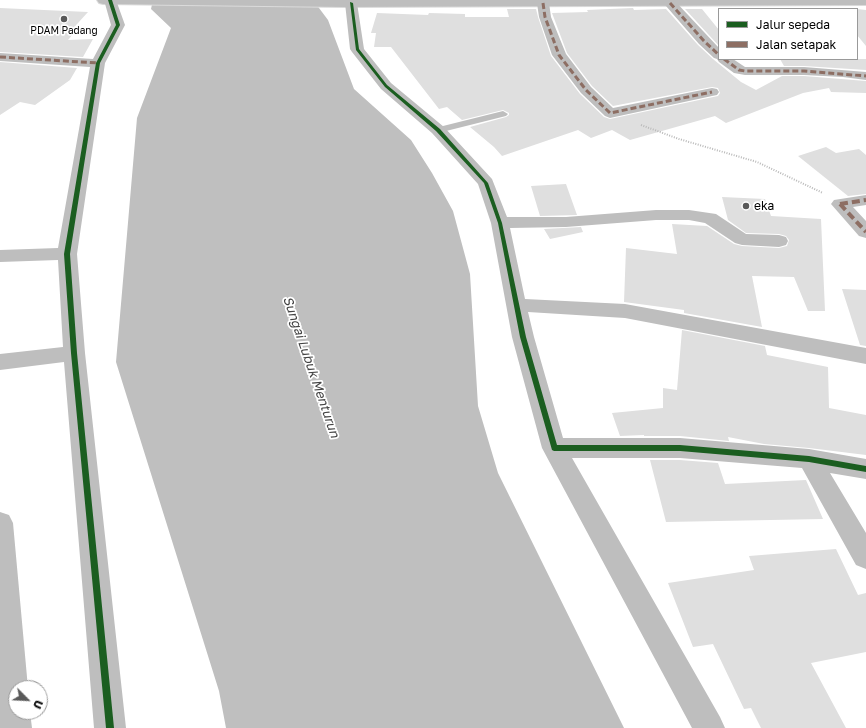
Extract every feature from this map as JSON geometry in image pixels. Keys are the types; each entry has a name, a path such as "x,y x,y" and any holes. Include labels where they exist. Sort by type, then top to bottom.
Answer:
{"main road":[{"path":"103,0 347,3 543,3 732,0 866,1"},
{"path":"110,0 118,25 98,63 67,254 75,363 110,728"},
{"path":"670,2 704,41 718,54"},
{"path":"347,3 357,50 386,86 438,130 486,183 500,223 512,284 518,305 523,337 554,448 710,728"},
{"path":"543,3 545,17 559,56 586,90 610,113 712,92"},
{"path":"0,57 98,63"},
{"path":"725,60 739,70 745,71 812,71 853,73 866,76"},
{"path":"840,204 866,200"},
{"path":"840,204 866,232"},
{"path":"500,223 566,222 656,215 688,215 710,218 742,239 778,241"},
{"path":"0,256 67,254"},
{"path":"518,305 625,311 866,356"},
{"path":"0,362 75,363"},
{"path":"554,448 680,448 809,459 866,469"},
{"path":"809,459 866,557"},
{"path":"0,523 16,728"}],"lane":[{"path":"438,130 503,114"}],"path":[{"path":"610,113 679,140 757,162 819,190 840,204"}],"water":[{"name":"Sungai Lubuk Menturun","path":"153,0 313,0 328,20 354,89 411,140 432,173 453,211 470,274 478,406 498,473 624,728 226,728 219,691 116,362 137,118 171,28 151,9"}],"building":[{"path":"0,8 88,12 68,34 73,34 68,40 93,39 83,57 0,52"},
{"path":"633,8 634,10 666,9 698,45 713,59 741,82 756,90 782,76 804,76 866,81 866,93 831,92 829,88 803,93 726,123 715,116 630,140 612,130 591,138 578,130 502,156 494,147 470,127 506,117 509,113 503,110 462,120 447,107 439,109 391,47 374,47 376,33 371,33 377,13 428,15 429,13 465,14 465,17 509,17 507,9 536,9 551,56 580,94 604,117 610,119 718,96 720,93 718,88 712,87 613,106 592,86 567,53 552,13 588,12 587,10"},
{"path":"685,9 702,9 718,29 718,45"},
{"path":"858,9 866,10 866,46 858,36"},
{"path":"866,59 866,70 784,66 781,60"},
{"path":"0,62 77,68 70,80 35,105 20,102 0,115"},
{"path":"826,147 836,153 859,149 866,155 866,194 848,196 798,156"},
{"path":"566,184 577,215 540,216 531,186"},
{"path":"722,197 765,199 771,216 821,219 825,311 808,311 794,277 752,276 762,327 684,313 684,310 624,302 626,248 677,254 672,224 707,226 734,244 742,246 779,248 787,246 789,240 786,236 779,234 746,233 728,220"},
{"path":"581,227 583,232 550,239 544,229"},
{"path":"842,289 866,290 866,346 860,345"},
{"path":"682,330 765,346 767,355 828,367 829,408 866,415 866,455 764,444 728,437 729,441 680,436 620,436 612,413 663,408 663,388 677,390"},
{"path":"650,460 680,460 718,463 725,484 806,480 823,519 666,522"},
{"path":"836,549 858,595 866,593 866,652 811,663 846,728 761,728 751,708 744,709 713,644 693,647 668,583 754,570 749,556"}],"marked path":[{"path":"543,3 545,17 559,55 586,90 610,113 712,92"},
{"path":"670,3 704,41 718,54"},
{"path":"0,57 98,63"},
{"path":"725,60 739,70 745,71 804,71 866,76"},
{"path":"840,204 866,200"},
{"path":"840,204 866,232"}],"cycle path":[{"path":"110,0 118,25 98,63 67,254 74,353 110,728"},
{"path":"351,3 357,49 386,86 438,130 486,183 500,223 523,337 554,448 680,448 809,459 866,469"}],"place":[{"name":"PDAM Padang","path":"64,19"},
{"name":"eka","path":"746,206"}]}
